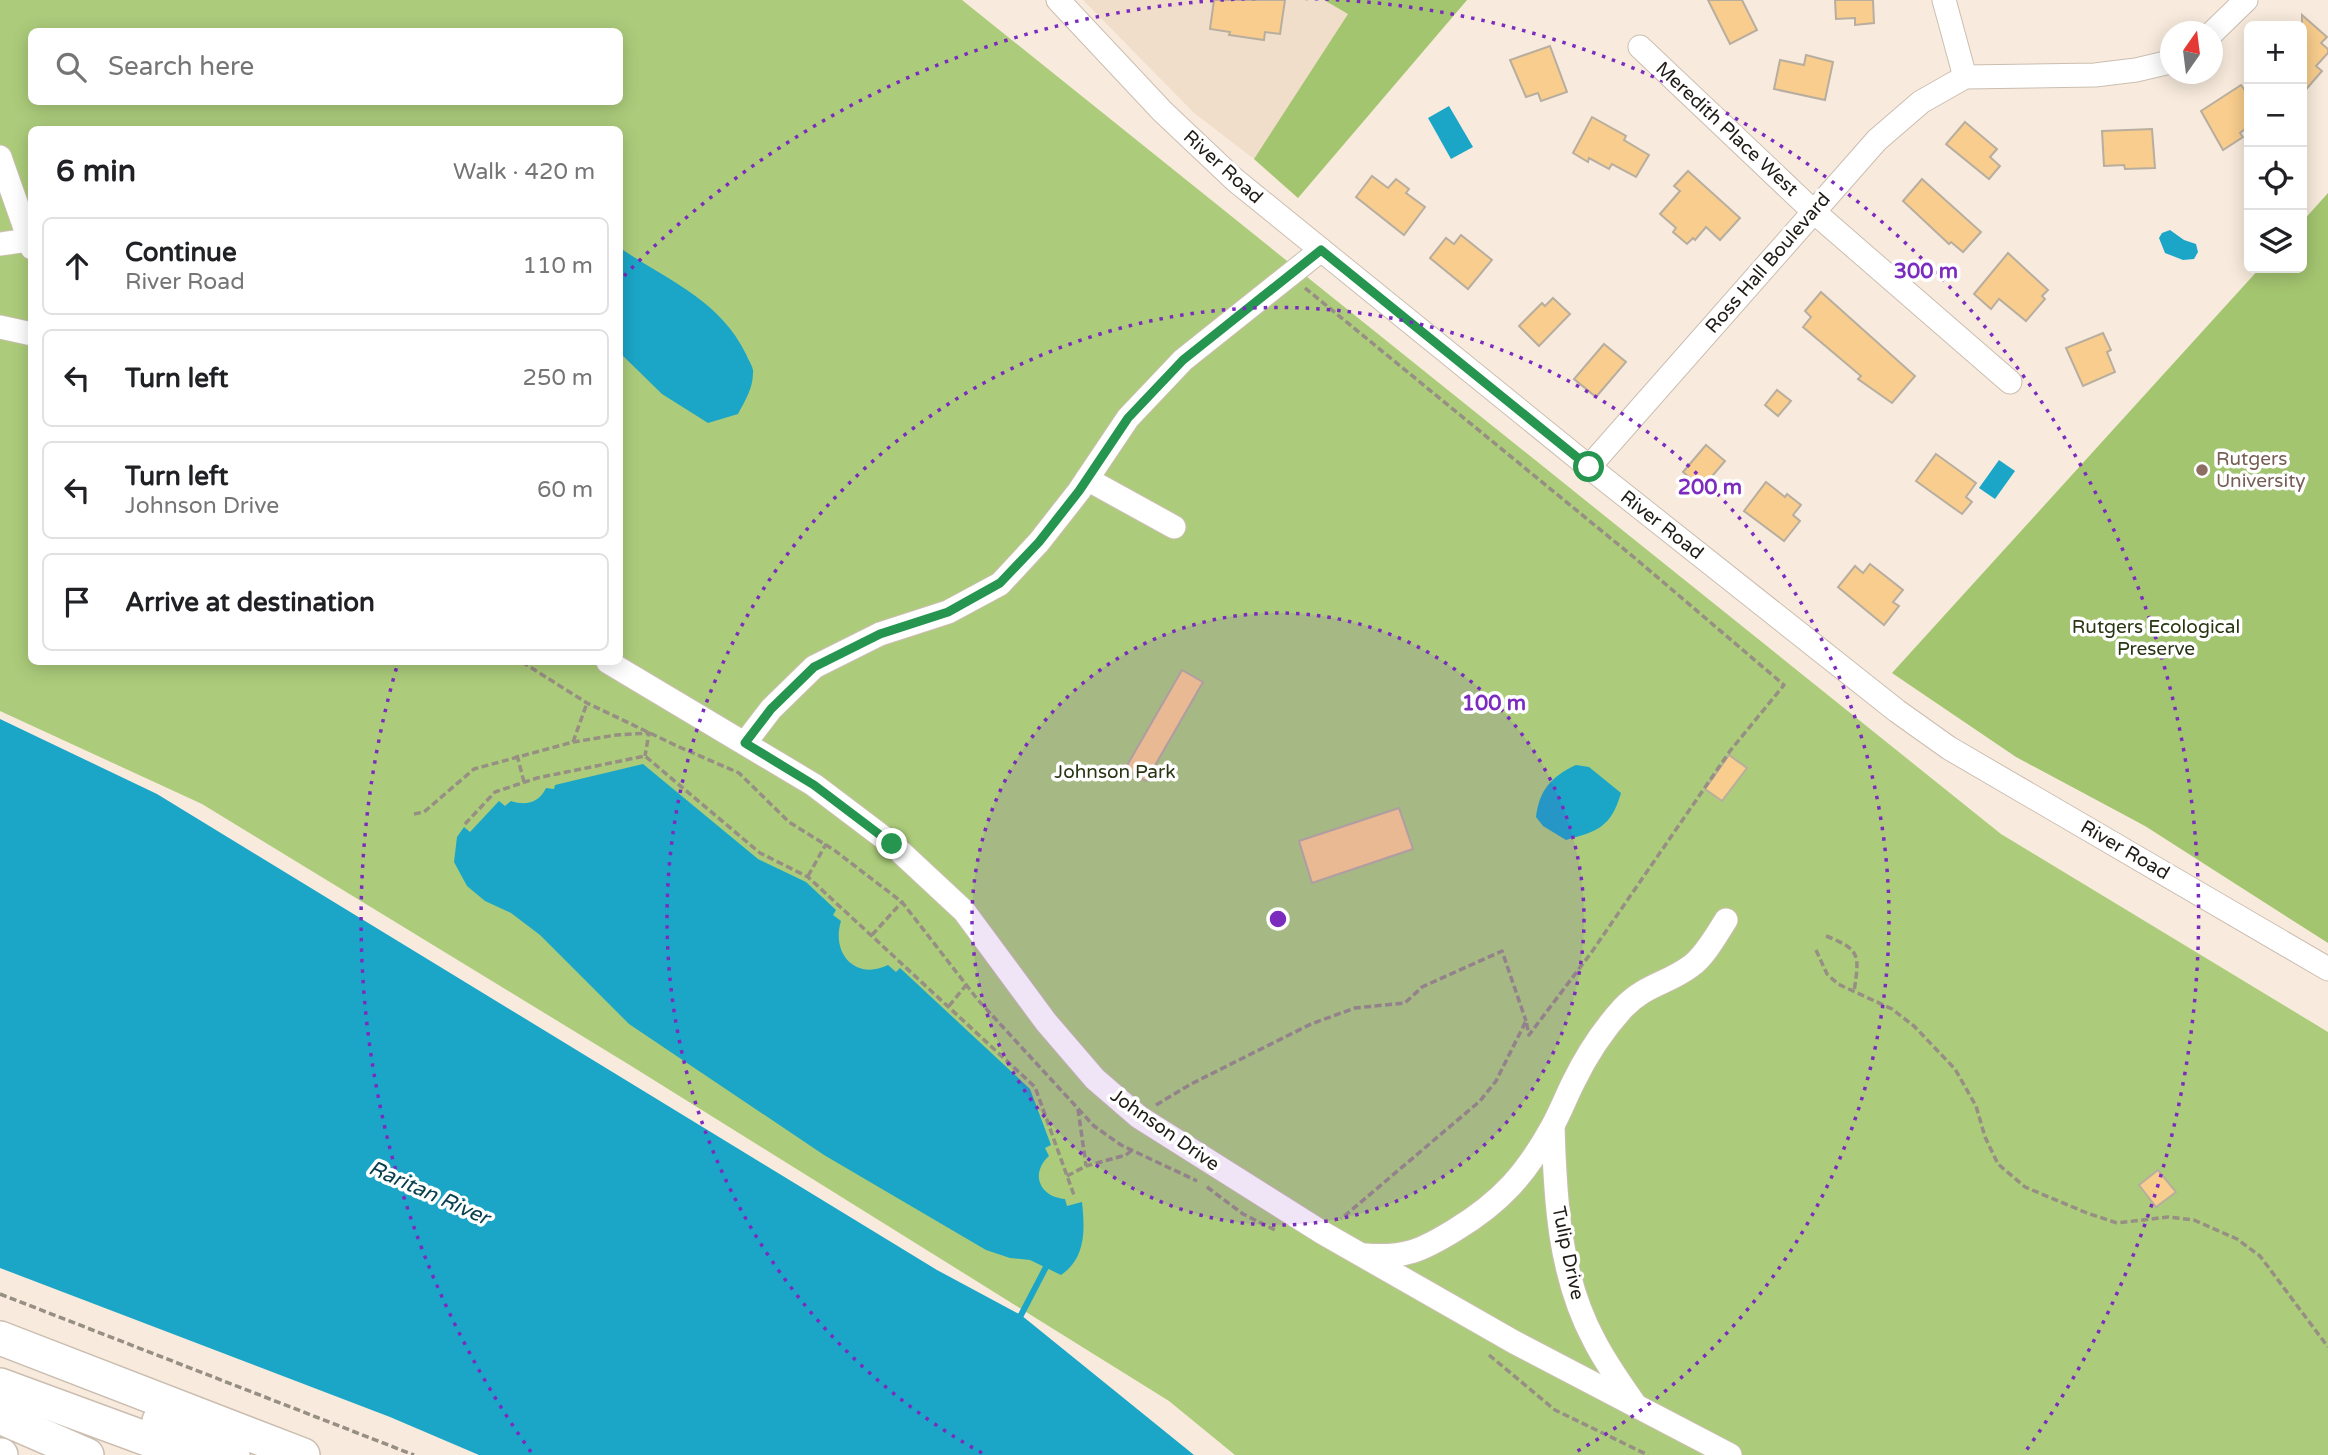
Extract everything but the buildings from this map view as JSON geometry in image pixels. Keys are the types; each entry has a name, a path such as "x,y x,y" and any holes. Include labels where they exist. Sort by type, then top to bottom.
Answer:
{"highway":[{"path":"0,1338 303,1455"},
{"path":"0,1350 233,1455"},
{"path":"0,1385 191,1455"},
{"path":"0,1417 86,1455"}],"street":[{"name":"River Road","path":"1058,0 1162,111 1236,180 1589,467 1897,711 1950,748 2328,969"},
{"path":"1944,0 1965,77 2095,75 2160,65"},
{"path":"2223,23 2246,0"},
{"name":"Meredith Place West","path":"1640,47 1813,211 2010,382"},
{"name":"Ross Hall Boulevard","path":"1589,467 1877,140 1921,102 1965,77"},
{"path":"0,157 28,238"},
{"path":"0,244 28,244"},
{"path":"745,743 771,709 814,667 880,634 948,612 1000,583 1039,542 1087,479 1128,418 1183,360 1321,250"},
{"path":"0,327 28,333"},
{"path":"1087,479 1174,527"},
{"name":"Johnson Drive","path":"613,665 814,785 892,844 964,911 1046,1023 1095,1079 1139,1117 1322,1233 1514,1342 1730,1455"},
{"name":"Tulip Drive","path":"1362,1255 1405,1255 1439,1240 1485,1212 1507,1192 1553,1126 1595,1044 1623,1008 1644,989 1693,965 1726,920"},
{"name":"Tulip Drive","path":"1553,1126 1554,1186 1572,1289 1593,1339 1637,1406"}],"path":[{"path":"1149,1111 1191,1084 1311,1024 1355,1007 1405,1003 1422,987 1502,951 1530,1035 1591,953 1723,760 1784,685 1615,542 1290,275"},
{"path":"573,741 587,702"},
{"path":"414,814 424,811 474,769 517,755 573,741 649,733 645,756"},
{"path":"517,755 524,782"},
{"path":"465,824 495,792 524,782 645,756"},
{"path":"645,756 760,853 808,877 1035,1087 1075,1198"},
{"path":"808,877 825,844"},
{"path":"872,935 902,902"},
{"path":"1825,936 1849,946 1856,953 1858,960 1854,992"},
{"path":"1816,950 1827,974 1838,984 1892,1009 1914,1026 1955,1069 1976,1106 1985,1137 1998,1164 2025,1187 2117,1223 2168,1217 2194,1220 2237,1239 2260,1256 2328,1347"},
{"path":"948,1006 967,984"},
{"path":"1322,1233 1480,1101 1496,1081 1526,1021"},
{"path":"1077,1107 1086,1167"},
{"path":"1067,1176 1086,1167 1126,1155 1132,1150"},
{"path":"0,1294 414,1455"}],"shaded area":[{"path":"1083,0 1467,0 1298,198 1254,159 1194,113"}],"green space":[{"name":"Johnson Park","path":"0,0 962,0 2001,834 2328,1032 2328,1455 1235,1455 1169,1401 628,1064 202,804 0,711"},
{"path":"1324,0 1467,0 1298,198 1254,159 1348,14"},
{"name":"Rutgers Ecological Preserve","path":"2328,193 2328,943 2145,826 2016,757 1892,673 2255,273 2307,273 2307,216"}],"water":[{"path":"1449,106 1473,147 1451,159 1428,118"},
{"path":"2170,230 2184,240 2196,244 2198,252 2194,259 2183,260 2165,253 2159,238 2162,233"},
{"path":"623,250 707,305 735,335 752,366 753,379 738,414 708,423 662,394 623,356"},
{"path":"1999,460 2015,471 1995,499 1979,488"},
{"name":"Raritan River","path":"0,719 157,794 937,1270 1021,1315 1194,1455 479,1455 390,1417 0,1268"},
{"path":"643,764 758,859 806,882 836,910 833,915 841,921 839,944 848,961 865,969 888,965 896,972 900,968 1030,1089 1051,1145 1045,1148 1049,1156 1040,1170 1040,1183 1049,1194 1065,1199 1067,1206 1082,1202 1082,1243 1075,1260 1061,1275 1030,1260 1010,1258 986,1250 824,1155 629,1024 540,935 511,913 485,901 467,886 454,862 457,837 464,827 470,832 499,801 505,806 511,801 532,802 540,797 546,788 554,789 555,785"},
{"path":"1576,765 1589,767 1621,793 1613,813 1602,826 1566,840 1543,826 1536,817 1540,799 1548,785"}],"waterway":[{"path":"1021,1315 1046,1267"}],"place":[{"name":"Rutgers University","path":"2202,470"}],"route":[{"path":"892,844 814,785 745,743 771,709 814,667 880,634 948,612 1000,583 1039,542 1079,491 1128,418 1183,360 1321,250 1589,467"}]}
